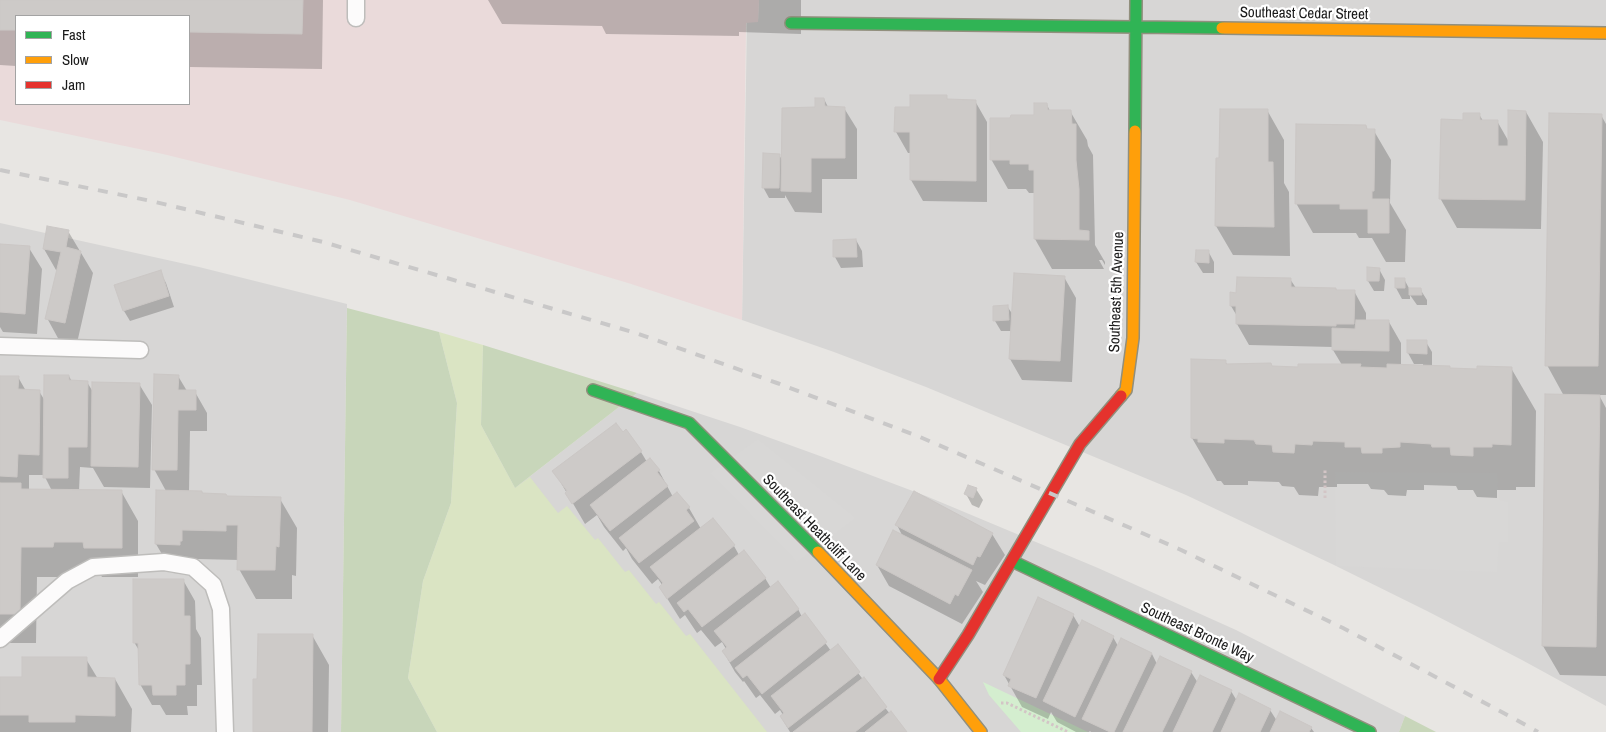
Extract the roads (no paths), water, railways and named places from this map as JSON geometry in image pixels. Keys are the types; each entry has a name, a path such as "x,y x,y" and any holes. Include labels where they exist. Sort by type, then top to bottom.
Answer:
{"street":[{"name":"Southeast 5th Avenue","path":"940,679 968,635 1080,444 1126,390 1133,338 1136,0"},
{"name":"Southeast Cedar Street","path":"791,23 1606,33"},
{"name":"Southeast Heathcliff Lane","path":"594,390 689,422 940,679 978,728"},
{"name":"Southeast Bronte Way","path":"1012,561 1370,732"}],"lane":[{"path":"356,0 356,18"},
{"path":"0,346 140,350"},
{"path":"0,640 67,581 93,567 164,562 193,567 213,584 221,609 225,732"}],"railway":[{"path":"0,170 151,201 323,242 636,333 777,383 920,437 1179,549 1343,628 1538,732"}]}
